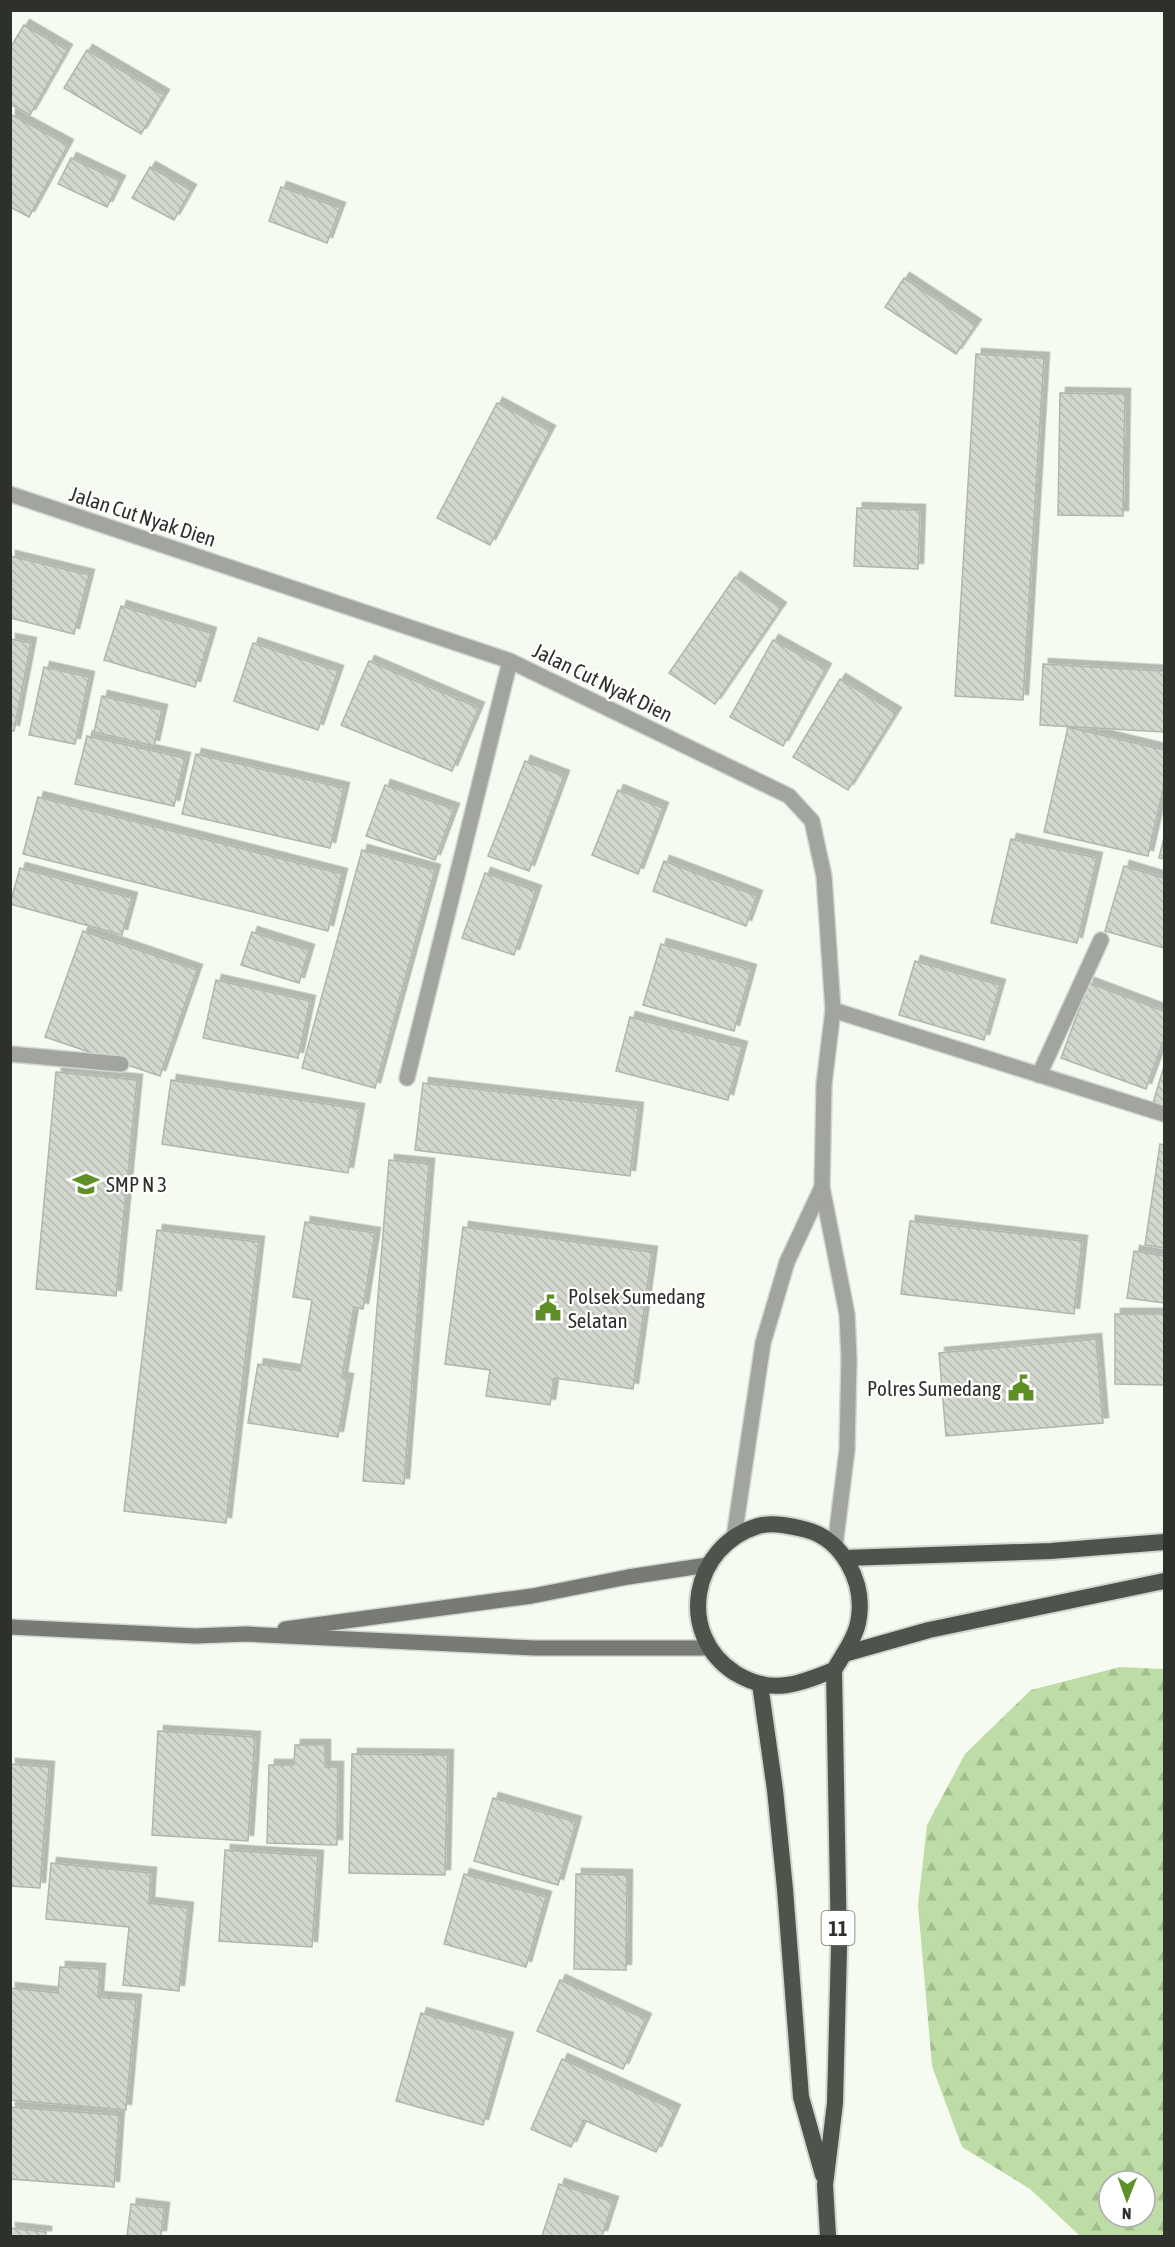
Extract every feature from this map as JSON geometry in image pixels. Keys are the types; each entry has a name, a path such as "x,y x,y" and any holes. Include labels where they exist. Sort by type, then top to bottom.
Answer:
{"highway":[{"path":"786,1524 813,1532 840,1552 855,1577 860,1596 860,1617 854,1637 834,1670 786,1686 759,1684 744,1679 719,1660 710,1648 701,1628 698,1607 699,1585 708,1565 734,1537 759,1526 786,1524"},
{"path":"840,1552 1051,1551 1164,1542"},
{"path":"844,1654 929,1630 1164,1581"},
{"name":"11","path":"828,2236 825,2185 835,2103 839,1948 834,1670"},
{"name":"11","path":"759,1684 775,1790 801,2097 825,2185"}],"main road":[{"path":"246,1634 532,1596 628,1577 708,1565"},
{"path":"10,1627 195,1636 246,1634 535,1648 710,1648"}],"street":[{"name":"Jalan Cut Nyak Dien","path":"10,494 510,661 789,796 812,821 824,876 833,1011 824,1084 822,1187"},
{"path":"407,1078 510,661"},
{"path":"1039,1075 1101,940"},
{"path":"833,1011 1164,1114"},
{"path":"10,1054 121,1064"},
{"path":"734,1537 763,1343 787,1262 822,1187"},
{"path":"822,1187 847,1314 849,1359 847,1450 840,1552"}],"green space":[{"path":"1120,1667 1164,1669 1164,2236 1080,2236 1030,2189 962,2147 932,2066 918,1905 927,1825 965,1754 1031,1690"}],"building":[{"path":"24,25 67,50 30,115 10,104 10,48"},
{"path":"87,50 164,95 141,134 64,88"},
{"path":"10,114 68,145 29,217 10,207"},
{"path":"71,158 120,181 107,207 58,184"},
{"path":"150,167 191,190 174,220 132,198"},
{"path":"281,187 340,208 327,243 269,221"},
{"path":"904,278 976,325 956,354 885,307"},
{"path":"976,354 1044,358 1023,700 955,696"},
{"path":"1060,393 1125,394 1123,516 1058,515"},
{"path":"497,403 550,431 490,545 437,518"},
{"path":"857,508 920,510 918,569 854,566"},
{"path":"10,556 89,575 74,634 10,618"},
{"path":"735,577 781,608 715,704 669,673"},
{"path":"121,606 211,633 195,687 104,660"},
{"path":"10,639 31,643 14,731 10,730"},
{"path":"773,640 826,669 783,746 730,717"},
{"path":"253,643 338,671 318,730 234,701"},
{"path":"369,661 479,708 452,771 341,725"},
{"path":"1043,664 1164,671 1164,732 1040,725"},
{"path":"44,667 89,677 75,744 29,735"},
{"path":"840,679 896,713 848,790 793,757"},
{"path":"102,696 162,710 154,746 94,732"},
{"path":"1068,727 1164,750 1164,785 1148,856 1044,832"},
{"path":"87,736 185,758 174,806 75,784"},
{"path":"196,754 344,788 330,848 182,814"},
{"path":"525,761 564,776 529,871 488,856"},
{"path":"385,785 454,809 435,860 366,836"},
{"path":"618,790 663,808 638,874 592,855"},
{"path":"38,797 342,874 328,931 23,854"},
{"path":"1164,837 1164,859 1159,858"},
{"path":"1011,839 1097,858 1077,943 991,923"},
{"path":"362,850 435,870 375,1088 302,1068"},
{"path":"664,861 757,896 746,926 653,891"},
{"path":"1124,866 1164,878 1164,948 1105,931"},
{"path":"20,868 132,898 122,935 10,904"},
{"path":"485,873 536,891 514,955 462,938"},
{"path":"83,931 197,970 160,1076 45,1037"},
{"path":"252,932 309,950 299,983 241,965"},
{"path":"661,944 751,970 734,1031 643,1005"},
{"path":"915,961 1000,985 984,1040 899,1015"},
{"path":"216,980 310,1001 298,1058 203,1038"},
{"path":"1089,983 1164,1011 1164,1039 1146,1089 1061,1058"},
{"path":"630,1017 742,1047 728,1100 616,1071"},
{"path":"1164,1066 1164,1106 1153,1103"},
{"name":"SMP N 3","path":"56,1072 137,1080 116,1296 36,1289"},
{"path":"171,1080 359,1109 348,1173 162,1144"},
{"path":"423,1083 638,1108 630,1176 415,1150"},
{"path":"1160,1144 1164,1145 1164,1248 1145,1245"},
{"path":"389,1160 429,1164 404,1484 363,1481"},
{"path":"910,1221 1082,1241 1074,1314 901,1294"},
{"path":"305,1222 375,1233 363,1309 354,1307 342,1378 348,1379 338,1437 248,1423 258,1364 300,1371 312,1300 293,1297"},
{"name":"Polsek Sumedang Selatan","path":"463,1227 652,1252 633,1389 554,1378 550,1405 486,1396 490,1370 445,1364"},
{"path":"157,1230 259,1242 226,1523 124,1511"},
{"path":"1134,1251 1164,1256 1164,1303 1127,1298"},
{"path":"1115,1314 1164,1314 1164,1385 1115,1384"},
{"name":"Polres Sumedang","path":"1096,1339 1103,1423 946,1436 939,1353"},
{"path":"158,1731 255,1737 248,1841 152,1835"},
{"path":"295,1745 325,1745 325,1767 338,1767 337,1845 267,1843 269,1765 294,1765"},
{"path":"352,1754 448,1755 445,1875 349,1873"},
{"path":"10,1764 49,1767 40,1888 10,1886"},
{"path":"493,1798 576,1822 558,1885 474,1861"},
{"path":"225,1850 318,1856 312,1947 219,1941"},
{"path":"51,1863 151,1873 149,1903 188,1908 179,1991 123,1985 129,1927 46,1919"},
{"path":"464,1874 546,1897 526,1967 444,1944"},
{"path":"576,1874 627,1875 626,1970 574,1969"},
{"path":"60,1967 100,1969 98,1997 136,2000 126,2110 10,2100 10,1988 58,1993"},
{"path":"560,1980 646,2019 623,2069 537,2031"},
{"path":"421,2013 508,2038 483,2125 396,2101"},
{"path":"562,2059 675,2110 656,2152 584,2120 571,2147 531,2129"},
{"path":"10,2107 119,2115 114,2187 10,2179"},
{"path":"559,2184 613,2202 602,2236 542,2236"},
{"path":"131,2204 164,2208 161,2236 127,2236"},
{"path":"10,2228 46,2232 46,2236 10,2236"}],"place":[{"name":"SMP N 3","path":"86,1184"},
{"name":"Polsek Sumedang Selatan","path":"548,1308"},
{"name":"Polres Sumedang","path":"1021,1388"}]}
